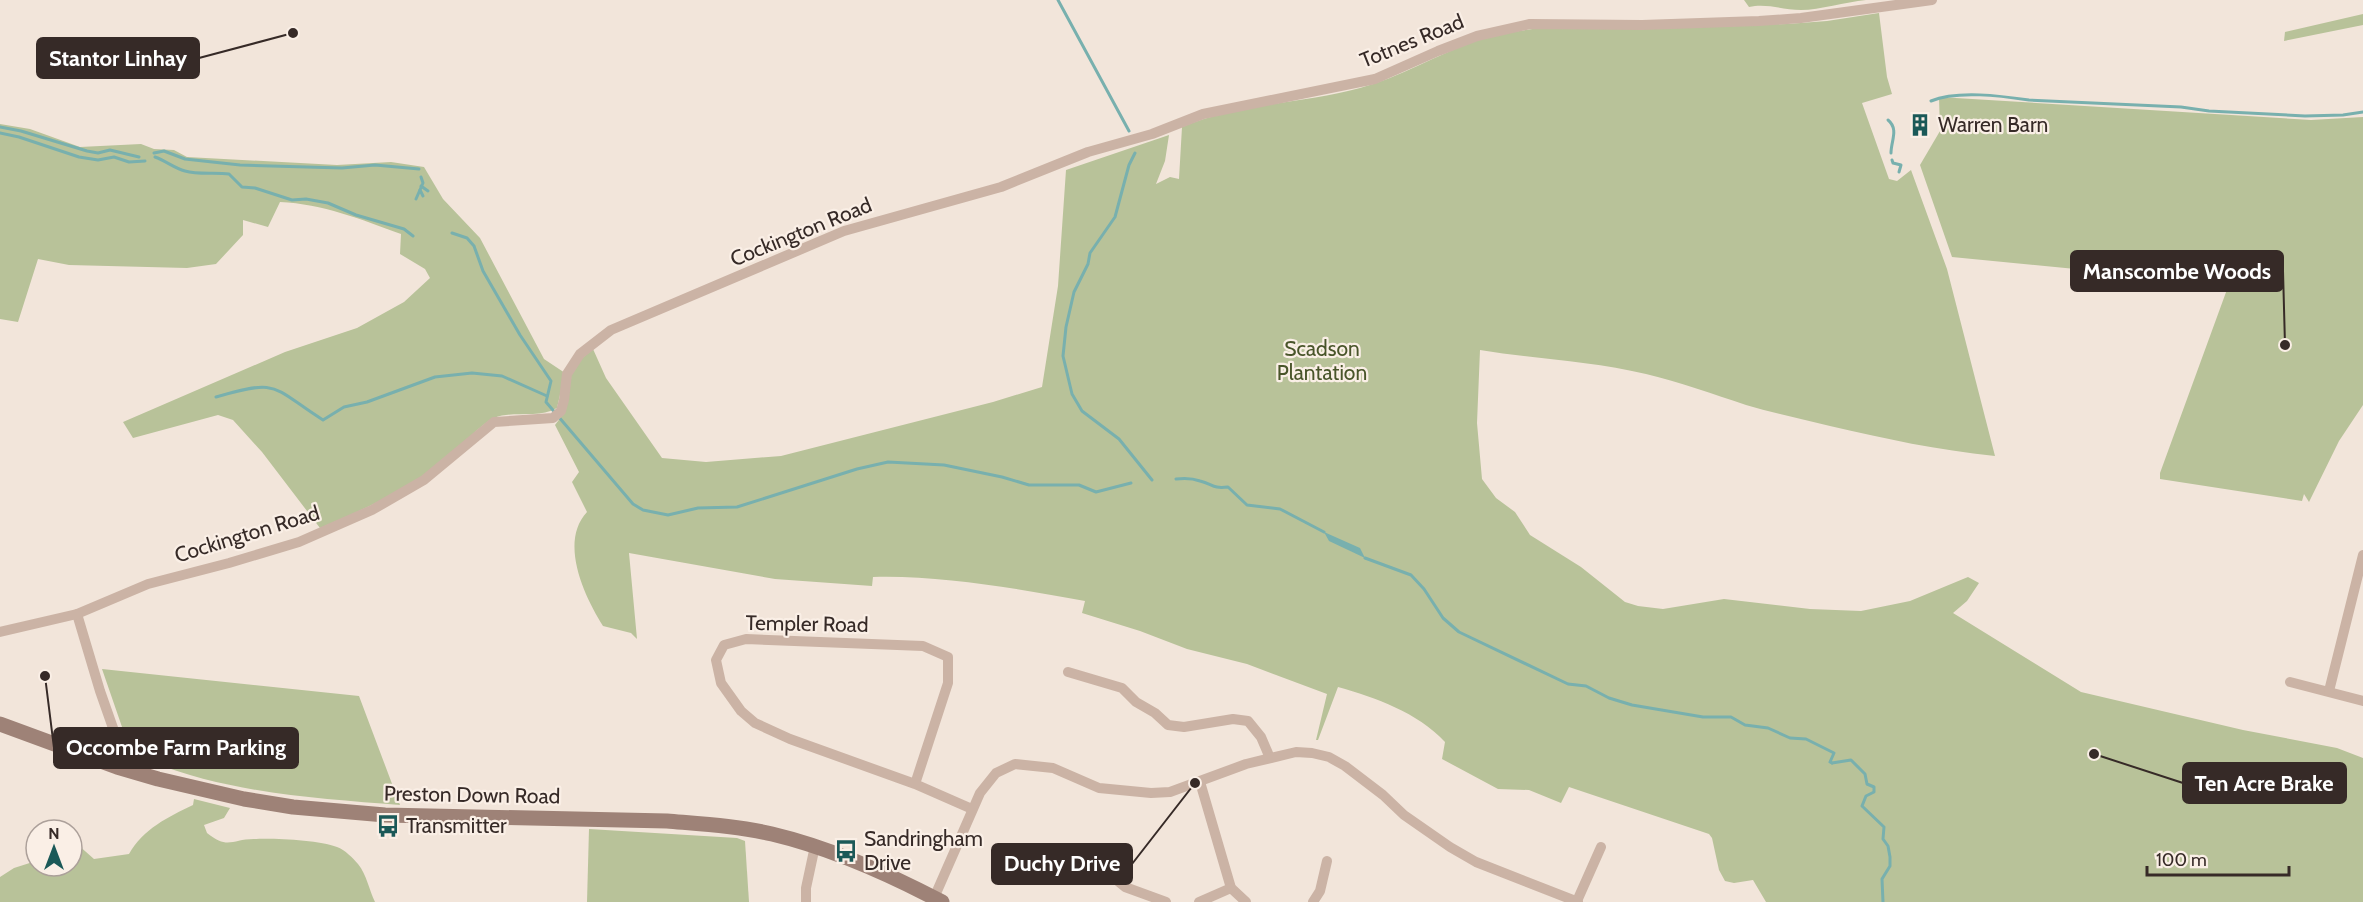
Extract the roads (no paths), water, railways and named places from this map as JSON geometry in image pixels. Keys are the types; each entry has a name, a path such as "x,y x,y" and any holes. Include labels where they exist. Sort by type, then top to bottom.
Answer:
{"street":[{"name":"Totnes Road","path":"1128,141 1203,114 1375,79 1459,42 1530,24 1642,25 1759,21 1801,18 1932,0"},
{"name":"Cockington Road","path":"0,632 77,614 148,584 248,558 320,533 372,510 424,480 494,422 553,418 561,411 567,374 580,354 611,330 844,231 1000,186 1088,152 1128,141"},
{"path":"2329,691 2363,555"},
{"path":"77,614 119,745 117,767"},
{"name":"Templer Road","path":"915,784 948,683 948,657 923,646 746,639 724,645 716,660 721,683 741,711 755,723 790,739 915,784 972,809"},
{"path":"1068,672 1122,688 1136,702 1155,713 1168,725 1184,727 1233,719 1248,721 1261,737 1270,758"},
{"path":"2290,682 2363,701"},
{"name":"Preston Down Road","path":"0,724 117,767 234,797 340,813 667,821 772,834 845,857 938,900"},
{"path":"938,900 980,793 996,773 1015,764 1053,768 1099,788 1170,792 1246,764 1296,752 1329,757 1346,766 1404,815 1450,847 1476,862 1577,902 1601,847"},
{"path":"1200,782 1231,888 1246,902"},
{"path":"806,902 806,888 815,846"},
{"path":"1060,851 1092,860 1125,887 1166,902"},
{"path":"1313,902 1320,891 1327,861"},
{"path":"1199,902 1231,888"}],"water":[{"path":"1324,532 1360,548 1365,558 1329,541"}],"waterway":[{"path":"1058,0 1129,131"},
{"path":"1931,101 1953,96 1980,95 2029,100 2181,107 2209,111 2305,116 2363,112"},
{"path":"1888,120 1894,131 1891,153"},
{"path":"0,127 87,151 98,153 110,150 139,157"},
{"path":"0,133 79,157 98,160 114,157 129,162 145,161"},
{"path":"154,153 164,151 185,159 240,165 342,168 375,165 419,169"},
{"path":"1135,153 1129,165 1115,217 1090,253 1088,264 1074,292 1066,327 1063,356 1072,394 1082,411 1119,439 1152,480"},
{"path":"155,157 185,171 229,174 242,187 255,188 292,200 306,199 328,203 356,215 404,229 413,236"},
{"path":"1892,160 1893,163 1901,165 1899,172"},
{"path":"416,199 423,183 421,177"},
{"path":"421,186 428,191"},
{"path":"420,190 423,196"},
{"path":"452,233 467,238 474,246 483,271 520,335 551,381 546,402 633,504 643,510 668,515 698,508 737,507 857,469 888,462 944,465 1029,485 1079,485 1096,492 1131,483"},
{"path":"216,397 252,388 274,389 323,420 344,407 367,402 435,377 472,373 502,376 547,396"},
{"path":"1176,479 1185,478 1216,487 1228,487 1247,505 1280,509 1324,532"},
{"path":"1365,558 1411,575 1424,589 1443,618 1459,632 1568,684 1586,686 1609,698 1632,705 1703,717 1731,717 1745,725 1768,728 1790,738 1806,739 1834,753 1830,762 1832,763"},
{"path":"1832,763 1851,760 1865,774 1867,784 1874,787 1874,792 1866,796 1862,806 1884,827 1883,839 1888,846 1890,866 1882,879 1883,902"}],"place":[{"name":"Stantor Linhay","path":"293,33"},
{"name":"Warren Barn","path":"1920,125"},
{"name":"Manscombe Woods","path":"2285,345"},
{"name":"Occombe Farm Parking","path":"45,676"},
{"name":"Ten Acre Brake","path":"2094,754"},
{"name":"Duchy Drive","path":"1195,783"},
{"name":"Transmitter","path":"388,826"},
{"name":"Sandringham Drive","path":"846,851"}],"park label":[{"name":"Scadson Plantation","path":"1322,361"}]}
